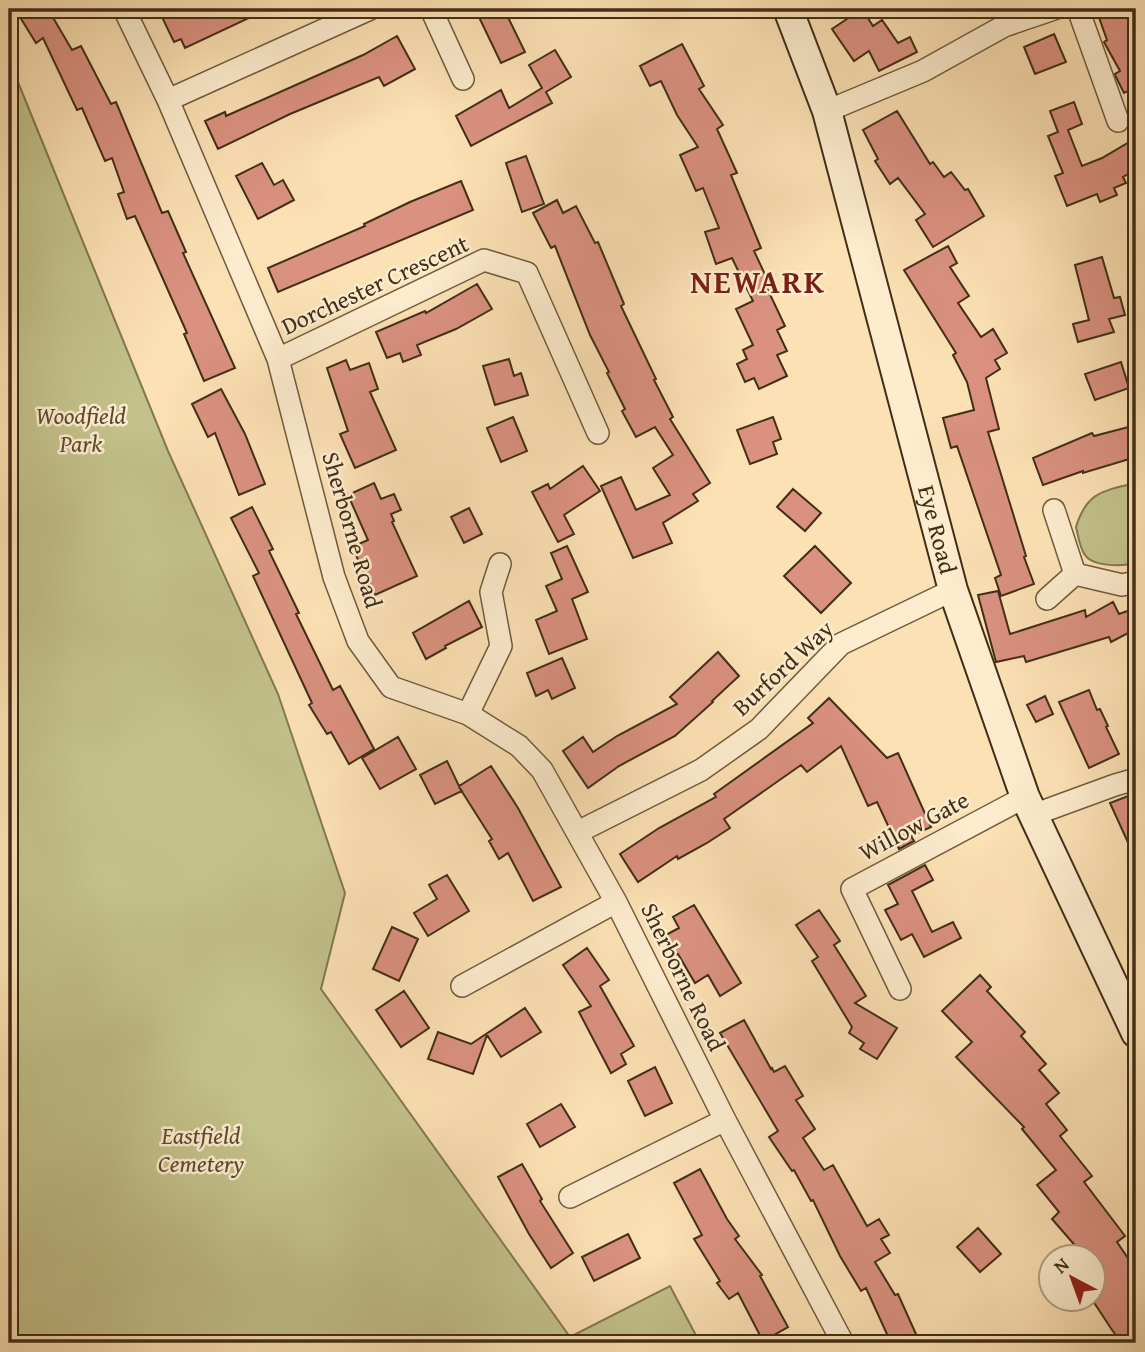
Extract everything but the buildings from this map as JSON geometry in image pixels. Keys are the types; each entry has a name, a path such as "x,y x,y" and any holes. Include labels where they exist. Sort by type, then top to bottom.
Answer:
{"street":[{"name":"Sherborne Road","path":"124,9 168,100 278,359 334,577 358,641 391,687 468,714 519,746 542,770 616,902 725,1120 843,1343"},
{"path":"168,100 370,9"},
{"path":"431,9 463,79"},
{"name":"Eye Road","path":"788,9 827,111 953,590 1029,806 1136,1032"},
{"path":"827,111 923,72 1004,26 1055,9"},
{"path":"1078,9 1118,121"},
{"name":"Dorchester Crescent","path":"278,359 484,260 527,274 598,433"},
{"path":"1054,510 1075,575"},
{"path":"468,714 501,646 491,592 500,564"},
{"path":"1075,575 1122,585 1136,582"},
{"path":"1046,600 1075,575"},
{"name":"Burford Way","path":"578,832 701,770 759,729 841,644 953,590"},
{"path":"1029,806 1136,779"},
{"name":"Willow Gate","path":"900,989 852,889 1029,806"},
{"path":"461,986 616,902"},
{"path":"570,1197 725,1120"}],"green space":[{"name":"Eastfield Cemetery","path":"9,60 168,451 278,694 345,893 321,989 570,1337 670,1286 700,1343 9,1343"},
{"path":"1136,483 1136,562 1109,565 1089,559 1082,549 1076,527 1080,515 1098,494"}],"district":[{"name":"NEWARK","path":"758,282"}],"park label":[{"name":"Woodfield Park","path":"81,430"}]}
